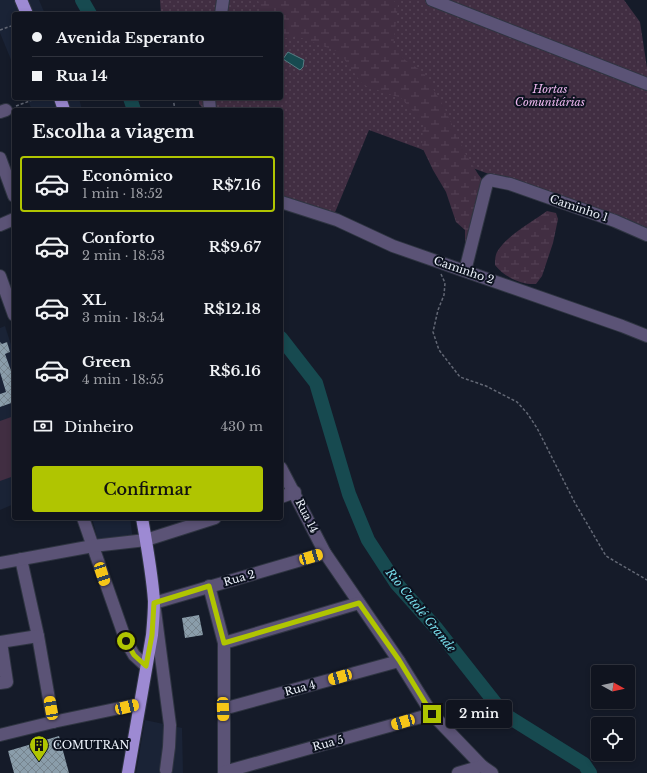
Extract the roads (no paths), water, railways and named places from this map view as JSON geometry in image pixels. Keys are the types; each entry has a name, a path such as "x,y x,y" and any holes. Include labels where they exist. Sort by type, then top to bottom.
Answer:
{"main road":[{"path":"21,0 27,12"},
{"path":"128,773 152,635 154,603 148,551 142,520"}],"street":[{"path":"221,12 223,0"},
{"path":"432,0 647,84"},
{"path":"0,158 12,191"},
{"name":"Caminho 1","path":"465,271 487,183 490,180 510,184 615,220 647,235"},
{"name":"Caminho 2","path":"283,203 337,220 394,246 647,336"},
{"path":"0,225 12,220"},
{"path":"0,276 11,295"},
{"name":"Rua 14","path":"283,471 325,552 399,660 432,714 482,766 492,773"},
{"path":"283,495 295,492"},
{"path":"84,520 126,641 134,655 146,666"},
{"path":"0,563 93,546 146,540 209,520"},
{"name":"Rua 2","path":"154,603 325,552"},
{"path":"22,559 38,636 53,722"},
{"path":"209,586 224,643 224,773"},
{"path":"154,603 170,725 166,770"},
{"path":"224,643 359,603"},
{"path":"0,683 7,682 0,642 38,636"},
{"name":"Rua 4","path":"223,709 399,660"},
{"path":"0,735 139,704"},
{"name":"Rua 5","path":"224,773 432,714"},
{"path":"458,773 482,766"}],"waterway":[{"name":"Rio Catolé Grande","path":"82,0 89,12"},
{"name":"Rio Catolé Grande","path":"131,100 133,108"},
{"name":"Rio Catolé Grande","path":"283,341 316,383 349,494 368,540 396,583 437,629 504,714 584,764 590,773"}],"place":[{"name":"COMUTRAN","path":"39,762"}],"park label":[{"name":"Hortas Comunitárias","path":"550,95"}]}
